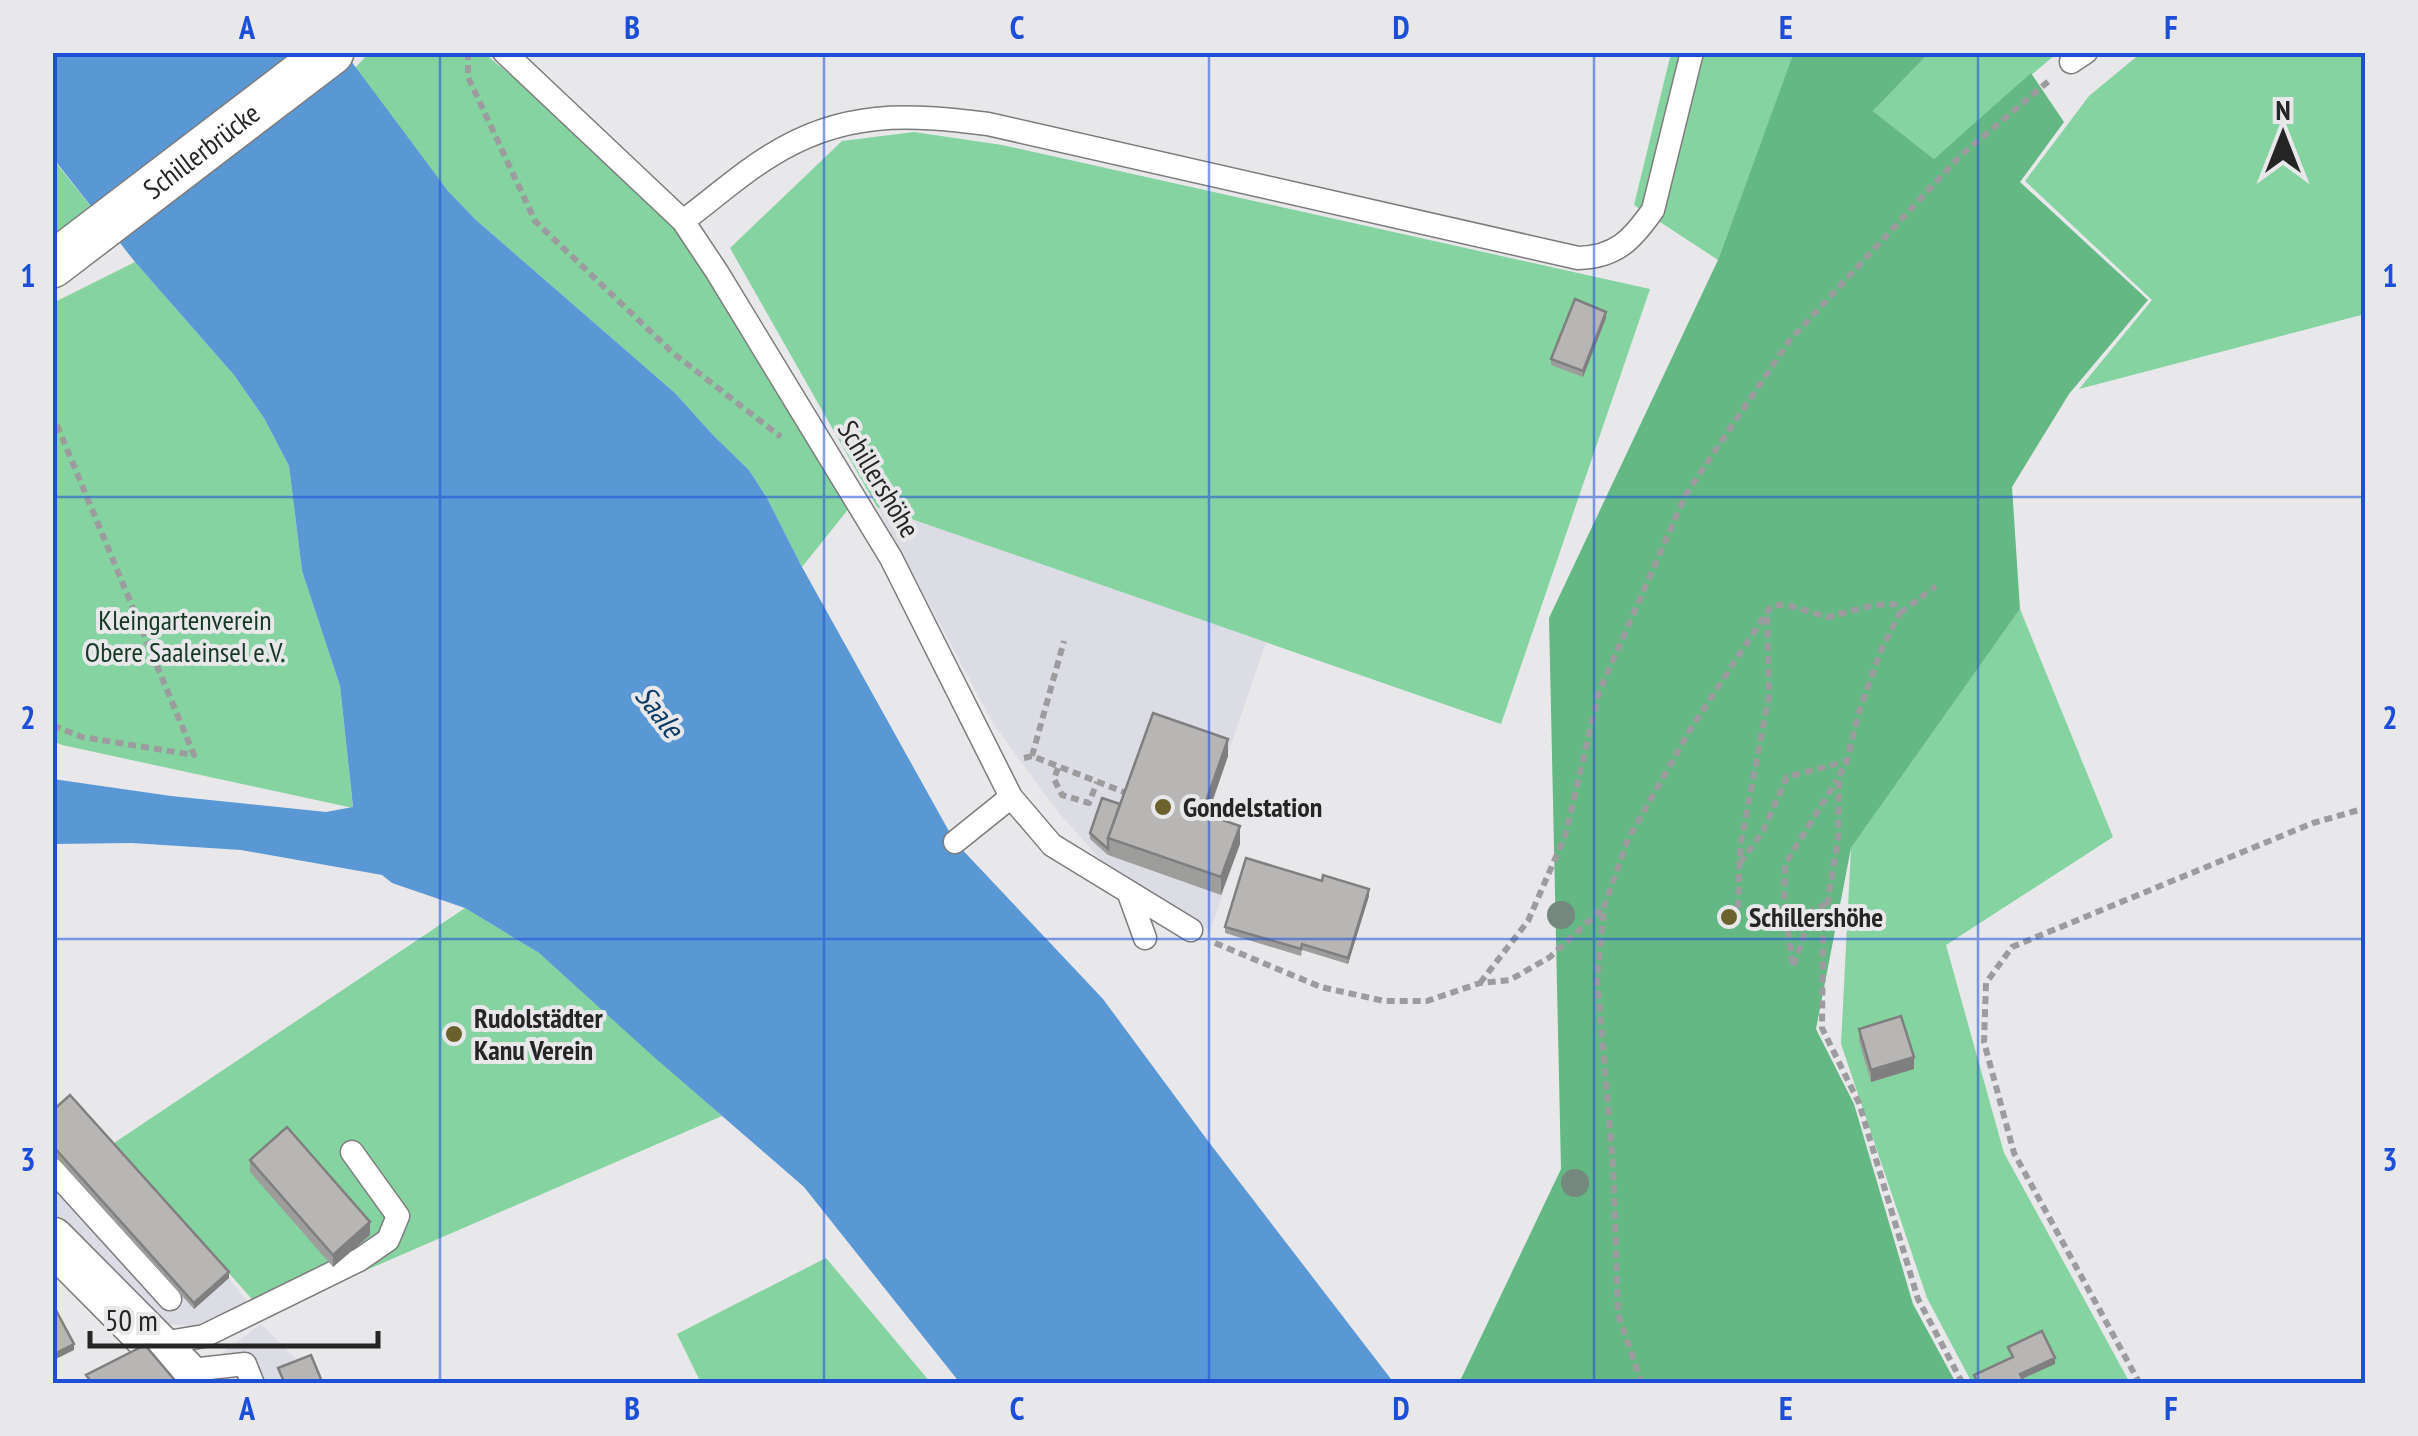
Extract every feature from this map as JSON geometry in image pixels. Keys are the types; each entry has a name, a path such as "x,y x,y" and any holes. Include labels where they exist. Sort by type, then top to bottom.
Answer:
{"street":[{"name":"Schillerbrücke","path":"61,257 332,52"},
{"path":"52,1240 163,1365"}],"lane":[{"name":"Schillershöhe","path":"504,52 684,221 892,558 1011,796 1052,845 1191,930"},
{"path":"684,221 770,156 816,132 872,118 926,116 988,124 1578,258 1600,258 1620,248 1653,210 1692,52"},
{"path":"955,842 1011,796"},
{"path":"1129,894 1145,938"},
{"path":"163,1365 204,1336 359,1260 388,1240 398,1216 352,1152"},
{"path":"52,1169 170,1299"},
{"path":"163,1365 245,1364 253,1384"}],"path":[{"path":"468,52 468,77 536,221 673,354 793,447"},
{"path":"1480,983 1528,921 1565,836 1599,692 1686,494 1790,341 1959,157 2078,57"},
{"path":"52,414 194,755 82,736 52,724"},
{"path":"1827,903 1812,910 1793,967 1784,903 1786,864 1848,761 1858,716 1900,613 1936,586"},
{"path":"1642,1384 1618,1314 1614,1164 1597,979 1604,907 1628,839 1690,730 1775,605 1828,617 1894,604 1900,613"},
{"path":"1738,908 1740,847 1769,696 1767,614"},
{"path":"1032,756 1064,641"},
{"path":"998,773 1032,756 1130,794"},
{"path":"1739,864 1764,831 1788,777 1848,761"},
{"path":"1058,768 1054,779 1062,795 1089,803 1098,782"},
{"path":"1839,776 1838,839 1823,930 1822,1028 1859,1103 1918,1299 1962,1384"},
{"path":"2140,1384 2014,1154 1984,1042 1986,983 2012,946 2313,824 2366,808"},
{"path":"1191,930 1321,987 1384,1001 1428,1001 1480,983 1510,980 1550,958 1604,907"}],"shaded area":[{"path":"877,507 1266,642 1202,830 1240,844 1210,931 1102,861 1058,812 994,725"},
{"path":"53,1117 229,1278 248,1303 193,1326 161,1324 53,1221"},
{"path":"261,1324 295,1358 311,1361 320,1383 201,1384 208,1364"}],"green space":[{"path":"1794,52 1929,53 1873,111 1934,159 2031,73 2064,122 2020,182 2148,300 2069,394 2012,487 2020,609 1851,848 1816,1029 1854,1104 1913,1304 1956,1383 1459,1383 1561,1169 1549,618 1718,260"},
{"path":"369,53 484,53 555,112 671,220 850,507 802,567 749,470 675,393 476,220 448,191 355,68"},
{"path":"1671,53 1794,53 1718,260 1634,205"},
{"path":"1929,53 2057,53 1934,159 1873,111"},
{"path":"2141,53 2365,53 2365,314 2079,389 2152,300 2025,181 2089,96"},
{"path":"914,132 1002,145 1650,289 1501,724 877,507 730,248 842,141"},
{"path":"52,158 96,213 52,248"},
{"name":"Kleingartenverein Obere Saaleinsel e.V.","path":"135,262 234,375 264,418 289,466 302,571 340,686 353,808 53,741 53,303"},
{"path":"2020,609 2113,837 1946,945 2004,1153 2130,1383 1972,1383 1927,1298 1841,1044 1851,848"},
{"name":"Rudolstädter Kanu Verein","path":"465,908 539,953 722,1116 265,1314 114,1143"},
{"path":"826,1258 931,1383 701,1383 677,1334"}],"water":[{"name":"Saale","path":"53,53 345,53 448,191 476,220 675,393 749,470 955,842 1103,999 1394,1383 960,1383 804,1187 539,953 465,908 392,883 382,875 241,850 132,843 53,844 53,779 326,812 353,807 340,686 302,571 289,466 264,418 234,375 135,262 53,158"}],"building":[{"path":"1575,299 1606,312 1583,371 1551,359"},
{"path":"1153,713 1228,739 1202,813 1240,826 1221,877 1108,838"},
{"path":"1102,798 1120,804 1108,849 1090,833"},
{"path":"1246,858 1322,881 1323,875 1369,889 1348,958 1225,927"},
{"path":"1901,1016 1914,1057 1871,1070 1859,1029"},
{"path":"70,1095 229,1272 194,1303 52,1145 52,1111"},
{"path":"287,1127 370,1222 333,1255 250,1160"},
{"path":"52,1303 74,1344 52,1355"},
{"path":"2042,1331 2055,1358 2020,1374 2025,1384 1978,1384 1974,1375 2013,1357 2008,1347"},
{"path":"145,1345 178,1384 93,1384 86,1375"},
{"path":"311,1355 323,1384 285,1384 278,1368"}],"place":[{"name":"Gondelstation","path":"1163,807"},
{"name":"Schillershöhe","path":"1729,917"},
{"name":"Rudolstädter Kanu Verein","path":"454,1034"}]}
